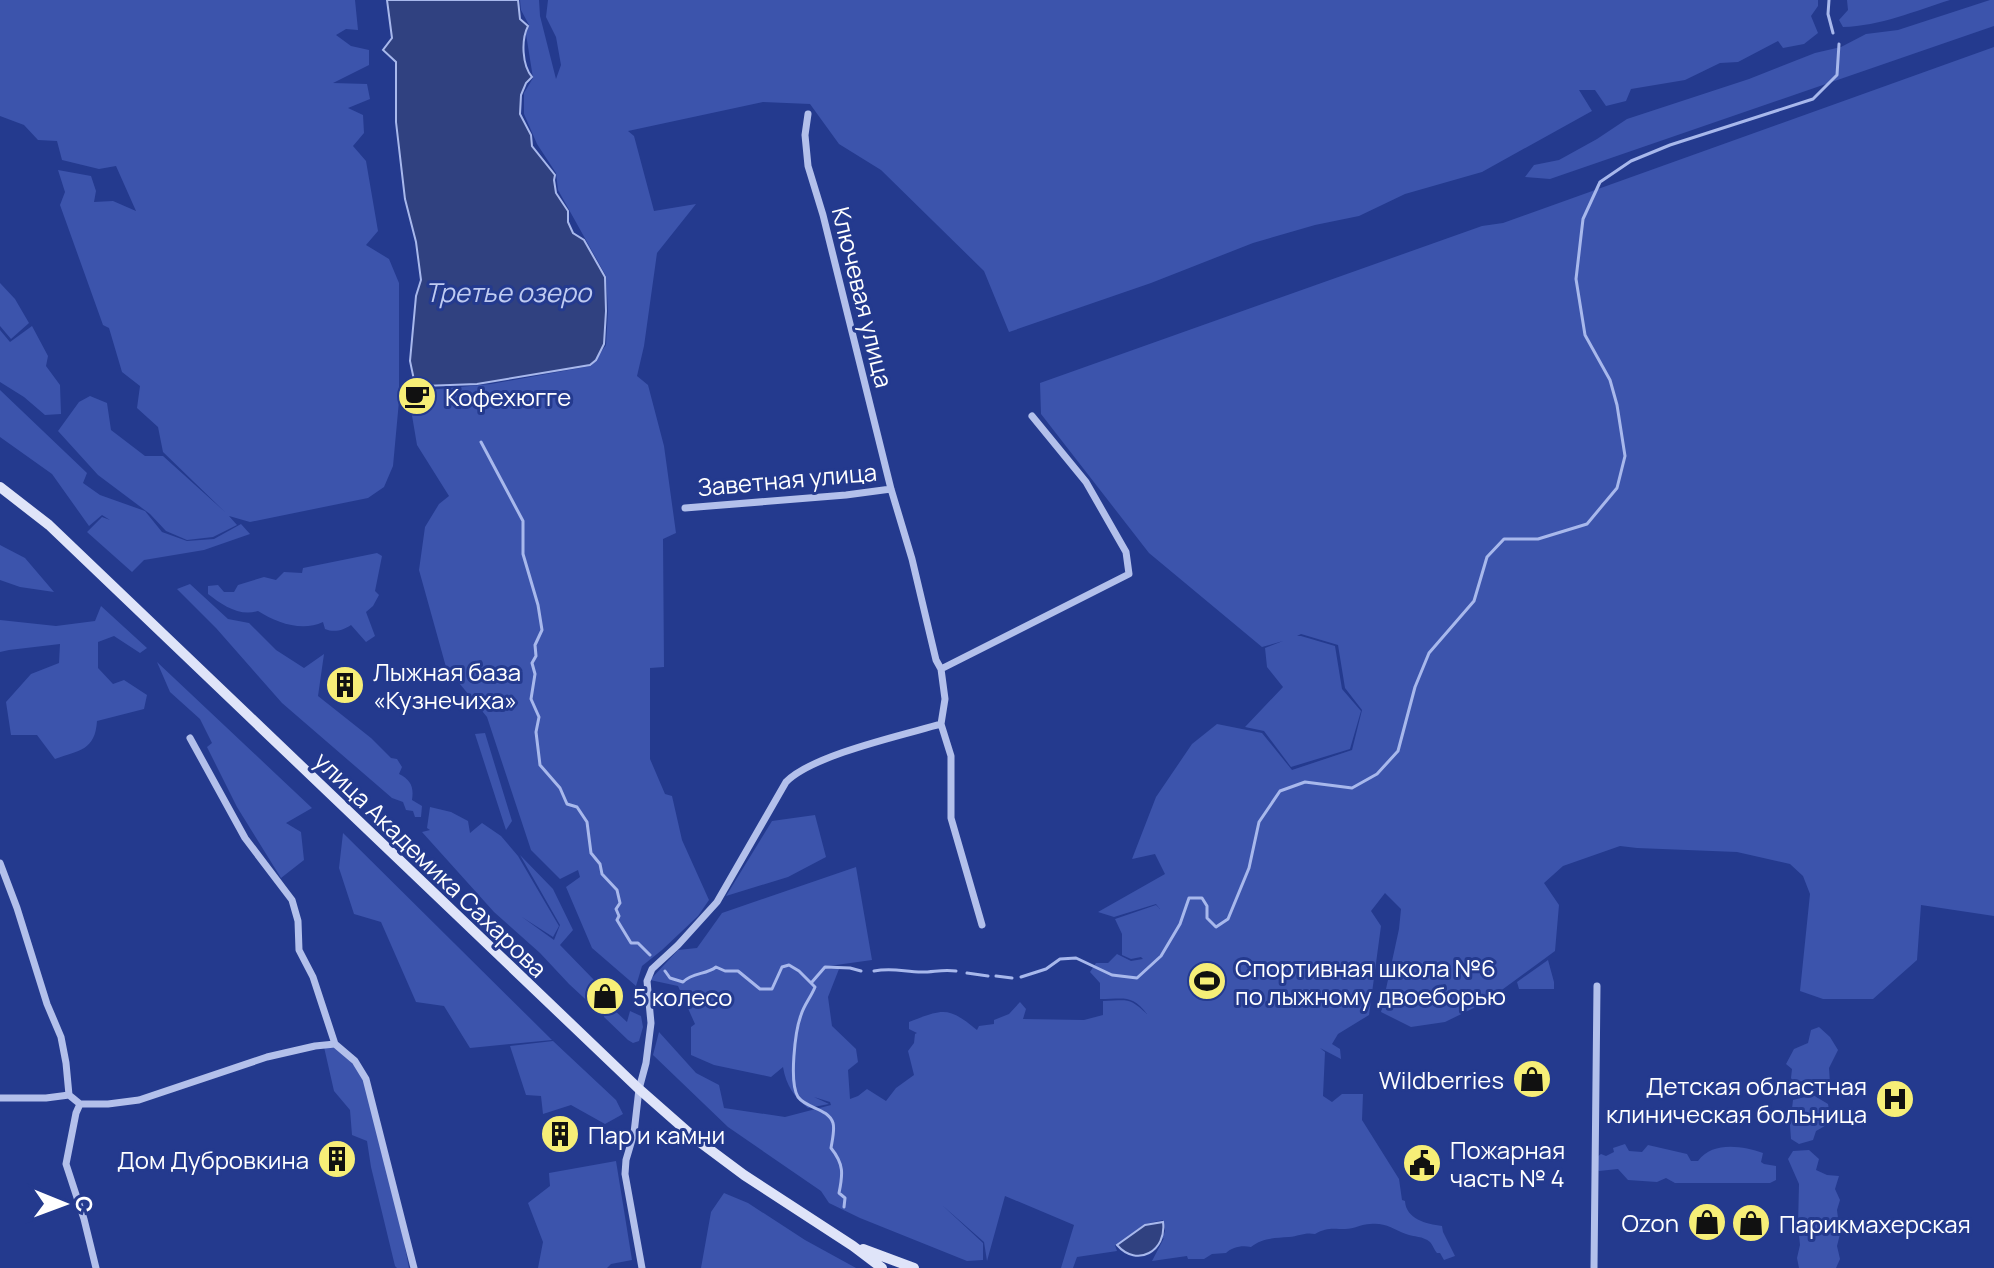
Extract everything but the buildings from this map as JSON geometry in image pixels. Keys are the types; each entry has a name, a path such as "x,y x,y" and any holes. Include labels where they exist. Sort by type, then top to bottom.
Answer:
{"main road":[{"name":"улица Академика Сахарова","path":"0,487 49,525 639,1089 721,1158 882,1268"},
{"name":"улица Академика Сахарова","path":"853,1246 914,1268"}],"street":[{"name":"Ключевая улица","path":"808,114 805,135 808,166 936,660 941,669 945,699 941,724 951,756 951,818 982,925"},
{"path":"941,669 1129,574 1126,552 1086,482 1032,416"},
{"name":"Заветная улица","path":"685,508 891,489"},
{"path":"642,1268 625,1174 646,1063 651,1023 647,981 652,969 717,902 791,776 864,746 941,724"},
{"path":"190,738 245,838 292,900 298,921 299,950 313,977 335,1044 355,1061 366,1079 414,1268"},
{"path":"0,863 61,1037 69,1095 80,1104 139,1100 267,1057 335,1044"},
{"path":"1594,1268 1597,986"},
{"path":"0,1098 69,1095"},
{"path":"80,1104 66,1164 96,1268"}],"shaded area":[{"path":"0,0 355,0 358,30 346,29 336,35 351,46 369,50 369,65 333,83 367,84 370,99 348,108 363,115 364,133 353,146 366,161 378,231 366,245 389,259 399,283 399,401 393,466 384,487 368,498 250,522 229,516 237,525 213,537 187,540 166,531 150,514 98,475 58,431 79,402 90,396 107,403 111,430 145,456 163,456 225,512 163,452 158,427 137,408 140,386 122,372 109,328 103,325 60,205 65,192 58,170 91,176 96,191 94,202 113,201 136,211 116,166 99,169 62,160 57,141 38,140 24,125 0,116"},
{"path":"520,0 539,0 556,79 561,65 556,37 546,17 548,0 1818,0 1818,6 1811,16 1818,33 1804,44 1783,48 1778,41 1738,62 1720,63 1685,80 1631,89 1626,101 1606,106 1595,90 1579,90 1592,111 1482,172 1405,194 1359,216 1253,243 1151,283 1009,332 984,271 881,170 839,144 810,104 763,102 628,131 634,136 654,211 696,204 657,253 637,376 648,385 664,446 676,533 663,539 664,667 650,668 650,759 665,794 672,796 682,840 709,900 698,916 642,966 636,986 592,948 566,887 580,877 578,870 560,879 531,850 487,717 446,667 419,570 425,527 439,504 449,496 417,445 408,392 491,384 591,366 606,345 606,276 558,190 556,173 537,144 524,114 524,93 533,78 526,34 529,25 521,10"},
{"path":"1847,0 1950,0 1884,21 1843,27 1839,20 1848,10"},
{"path":"1994,0 1994,26 1550,179 1525,177 1534,165 1559,160 1627,119 1749,79 1815,53 1841,47 1866,34 1898,30"},
{"path":"1994,47 1994,916 1921,905 1917,960 1873,999 1823,999 1800,991 1810,894 1803,876 1790,864 1737,852 1620,846 1563,866 1544,883 1559,905 1555,951 1484,1003 1445,1022 1411,1027 1381,1012 1401,909 1385,893 1371,911 1381,926 1369,1015 1338,1034 1332,1044 1340,1049 1341,1059 1320,1048 1325,1052 1323,1096 1332,1102 1342,1094 1363,1094 1362,1120 1399,1179 1406,1207 1413,1216 1424,1222 1442,1226 1455,1256 1444,1260 1427,1240 1375,1224 1269,1239 1251,1247 1237,1247 1226,1253 1212,1254 1204,1259 1188,1259 1187,1256 1152,1261 1164,1238 1163,1220 1145,1224 1115,1245 1117,1251 1077,1257 1073,1268 1061,1268 1074,1225 1005,1196 987,1261 984,1242 942,1205 983,1243 983,1260 967,1261 829,1203 821,1191 728,1127 653,1055 659,1032 696,1073 719,1085 724,1108 785,1117 831,1105 830,1102 814,1097 829,1104 808,1108 791,1090 783,1067 771,1077 714,1065 691,1055 691,1027 695,1024 678,986 650,980 678,950 697,948 722,913 856,867 872,960 829,966 827,969 839,969 828,997 832,1026 856,1049 858,1062 848,1070 850,1099 867,1089 886,1101 896,1088 914,1075 908,1051 917,1033 909,1029 909,1022 930,1014 952,1013 977,1030 979,1026 994,1024 994,1020 1009,1014 1020,1002 1026,1009 1023,1019 1084,1020 1103,1015 1103,1001 1118,1000 1132,1002 1147,1014 1132,1000 1100,999 1100,983 1090,972 1096,963 1108,963 1117,954 1131,961 1143,959 1122,955 1122,934 1115,919 1156,905 1160,909 1156,904 1114,917 1098,912 1165,874 1155,854 1132,859 1156,797 1192,744 1217,724 1262,733 1292,770 1352,750 1362,710 1345,688 1338,645 1301,634 1297,636 1335,646 1342,689 1361,711 1350,749 1291,767 1264,731 1245,727 1283,687 1267,667 1265,648 1283,641 1262,647 1149,553 1041,414 1040,383 1482,226 1503,223"},
{"path":"0,283 15,299 29,323 11,339 0,326"},
{"path":"32,326 48,356 46,366 60,385 61,414 45,415 0,382 0,330 10,342"},
{"path":"0,390 87,473 83,483 100,495 145,511 162,532 187,541 214,539 241,524 250,534 204,550 144,560 132,572 87,532 102,517 110,520 102,515 89,526 52,474 0,437"},
{"path":"0,545 25,558 54,592 20,587 0,580"},
{"path":"377,553 382,556 375,591 379,595 366,612 375,636 366,642 351,625 335,631 325,629 323,622 307,626 290,625 258,611 232,609 208,594 208,586 218,585 224,592 234,592 238,585 264,577 276,580 284,572 302,573 303,568"},
{"path":"190,584 228,619 249,623 276,650 304,668 324,654 318,696 391,758 397,759 402,767 399,774 411,784 412,800 422,806 421,817 415,817 413,811 406,810 403,802 392,798 282,703 177,589"},
{"path":"101,606 147,648 140,653 114,636 98,642 98,668 113,684 124,680 147,695 144,709 97,721 89,744 55,759 37,735 11,735 6,702 31,674 59,663 60,644 0,652 0,620 56,626 95,621"},
{"path":"157,662 312,808 286,823 301,832 304,860 281,878 237,807 207,747 212,743 200,719 170,692"},
{"path":"485,733 512,821 506,830 475,734"},
{"path":"430,807 451,812 468,821 470,833 482,823 501,836 518,856 559,926 553,937 522,917 554,940 560,925 520,855 553,889 573,930 560,945 595,981 594,991 604,1008 597,1010 494,912 422,832 430,830 427,828"},
{"path":"815,815 826,857 788,877 726,896 772,821"},
{"path":"343,833 552,1040 470,1048 444,1006 416,1002 381,922 354,914 339,868"},
{"path":"1548,960 1554,989 1519,989 1517,982"},
{"path":"612,1008 627,1022 630,1011 641,1016 643,1027 639,1041 633,1043 628,1040 604,1017 605,1010"},
{"path":"1819,1027 1838,1050 1829,1068 1830,1084 1822,1086 1814,1079 1794,1083 1792,1069 1786,1064 1794,1049 1808,1043 1811,1030"},
{"path":"553,1041 616,1100 623,1114 605,1124 571,1105 543,1114 541,1096 526,1095 510,1046"},
{"path":"324,1047 336,1048 356,1067 365,1083 398,1211 409,1268 395,1266 367,1141 352,1135 350,1110 334,1091"},
{"path":"1813,1095 1828,1104 1829,1121 1816,1131 1813,1140 1799,1144 1791,1139 1793,1100"},
{"path":"1625,1144 1629,1151 1642,1152 1648,1145 1687,1154 1691,1161 1698,1161 1720,1148 1737,1147 1755,1151 1763,1153 1761,1162 1776,1166 1776,1180 1770,1183 1675,1183 1666,1178 1657,1182 1628,1180 1618,1169 1599,1171 1593,1167 1594,1159 1601,1154 1606,1156 1614,1152 1613,1148"},
{"path":"1809,1150 1819,1159 1816,1170 1839,1176 1835,1189 1840,1200 1837,1246 1840,1259 1836,1268 1799,1268 1799,1184 1788,1159 1793,1151"},
{"path":"616,1161 632,1260 611,1264 607,1268 538,1268 543,1242 528,1203 550,1186 549,1173"},
{"path":"724,1193 748,1203 856,1268 701,1268 711,1212"}],"water":[{"name":"Третье озеро","path":"387,0 518,0 520,19 528,26 524,52 532,77 521,95 520,114 531,135 532,146 555,175 556,193 568,211 568,222 573,233 584,240 605,277 604,344 590,365 477,384 423,386 414,380 410,361 416,296 421,280 416,242 405,199 396,122 396,62 383,50 392,38"},
{"path":"1163,1222 1160,1241 1149,1253 1133,1255 1117,1245 1145,1225"}],"waterway":[{"path":"1829,0 1828,14 1833,33"},
{"path":"1021,977 1046,969 1060,959 1076,958 1112,975 1137,978 1161,956 1180,924 1189,898 1202,898 1207,906 1207,918 1216,927 1228,919 1249,868 1259,822 1280,791 1305,782 1352,788 1377,774 1398,751 1415,687 1429,653 1474,601 1487,557 1504,539 1538,539 1587,524 1617,488 1625,456 1617,405 1610,380 1585,335 1576,279 1583,219 1600,182 1631,161 1670,145 1813,99 1837,75 1839,44"},
{"path":"481,442 523,521 523,554 542,630 532,663 535,674 531,699 539,717 536,732 540,765 560,788 567,804 577,807 587,822 591,853 600,864 602,874 617,890 620,903 616,909 617,920 631,943 638,943 650,955"},
{"path":"665,971 670,978 683,982 716,967 738,971 760,989 772,989 782,967 789,965 815,987 799,1023 794,1057 795,1090 798,1097 827,1114 833,1123 831,1148 840,1164 839,1193 845,1198 844,1207"},
{"path":"812,982 825,967 861,971"},
{"path":"874,971 956,971"},
{"path":"967,973 988,976"},
{"path":"996,976 1012,978"}],"place":[{"name":"Кофехюгге","path":"417,396"},
{"name":"Лыжная база «Кузнечиха»","path":"345,685"},
{"name":"Спортивная школа №6 по лыжному двоеборью","path":"1207,981"},
{"name":"5 колесо","path":"605,996"},
{"name":"Wildberries","path":"1532,1079"},
{"name":"Детская областная клиническая больница","path":"1895,1099"},
{"name":"Пар и камни","path":"560,1134"},
{"name":"Дом Дубровкина","path":"337,1159"},
{"name":"Пожарная часть № 4","path":"1422,1163"},
{"name":"Ozon","path":"1707,1222"},
{"name":"Парикмахерская","path":"1751,1223"}]}
